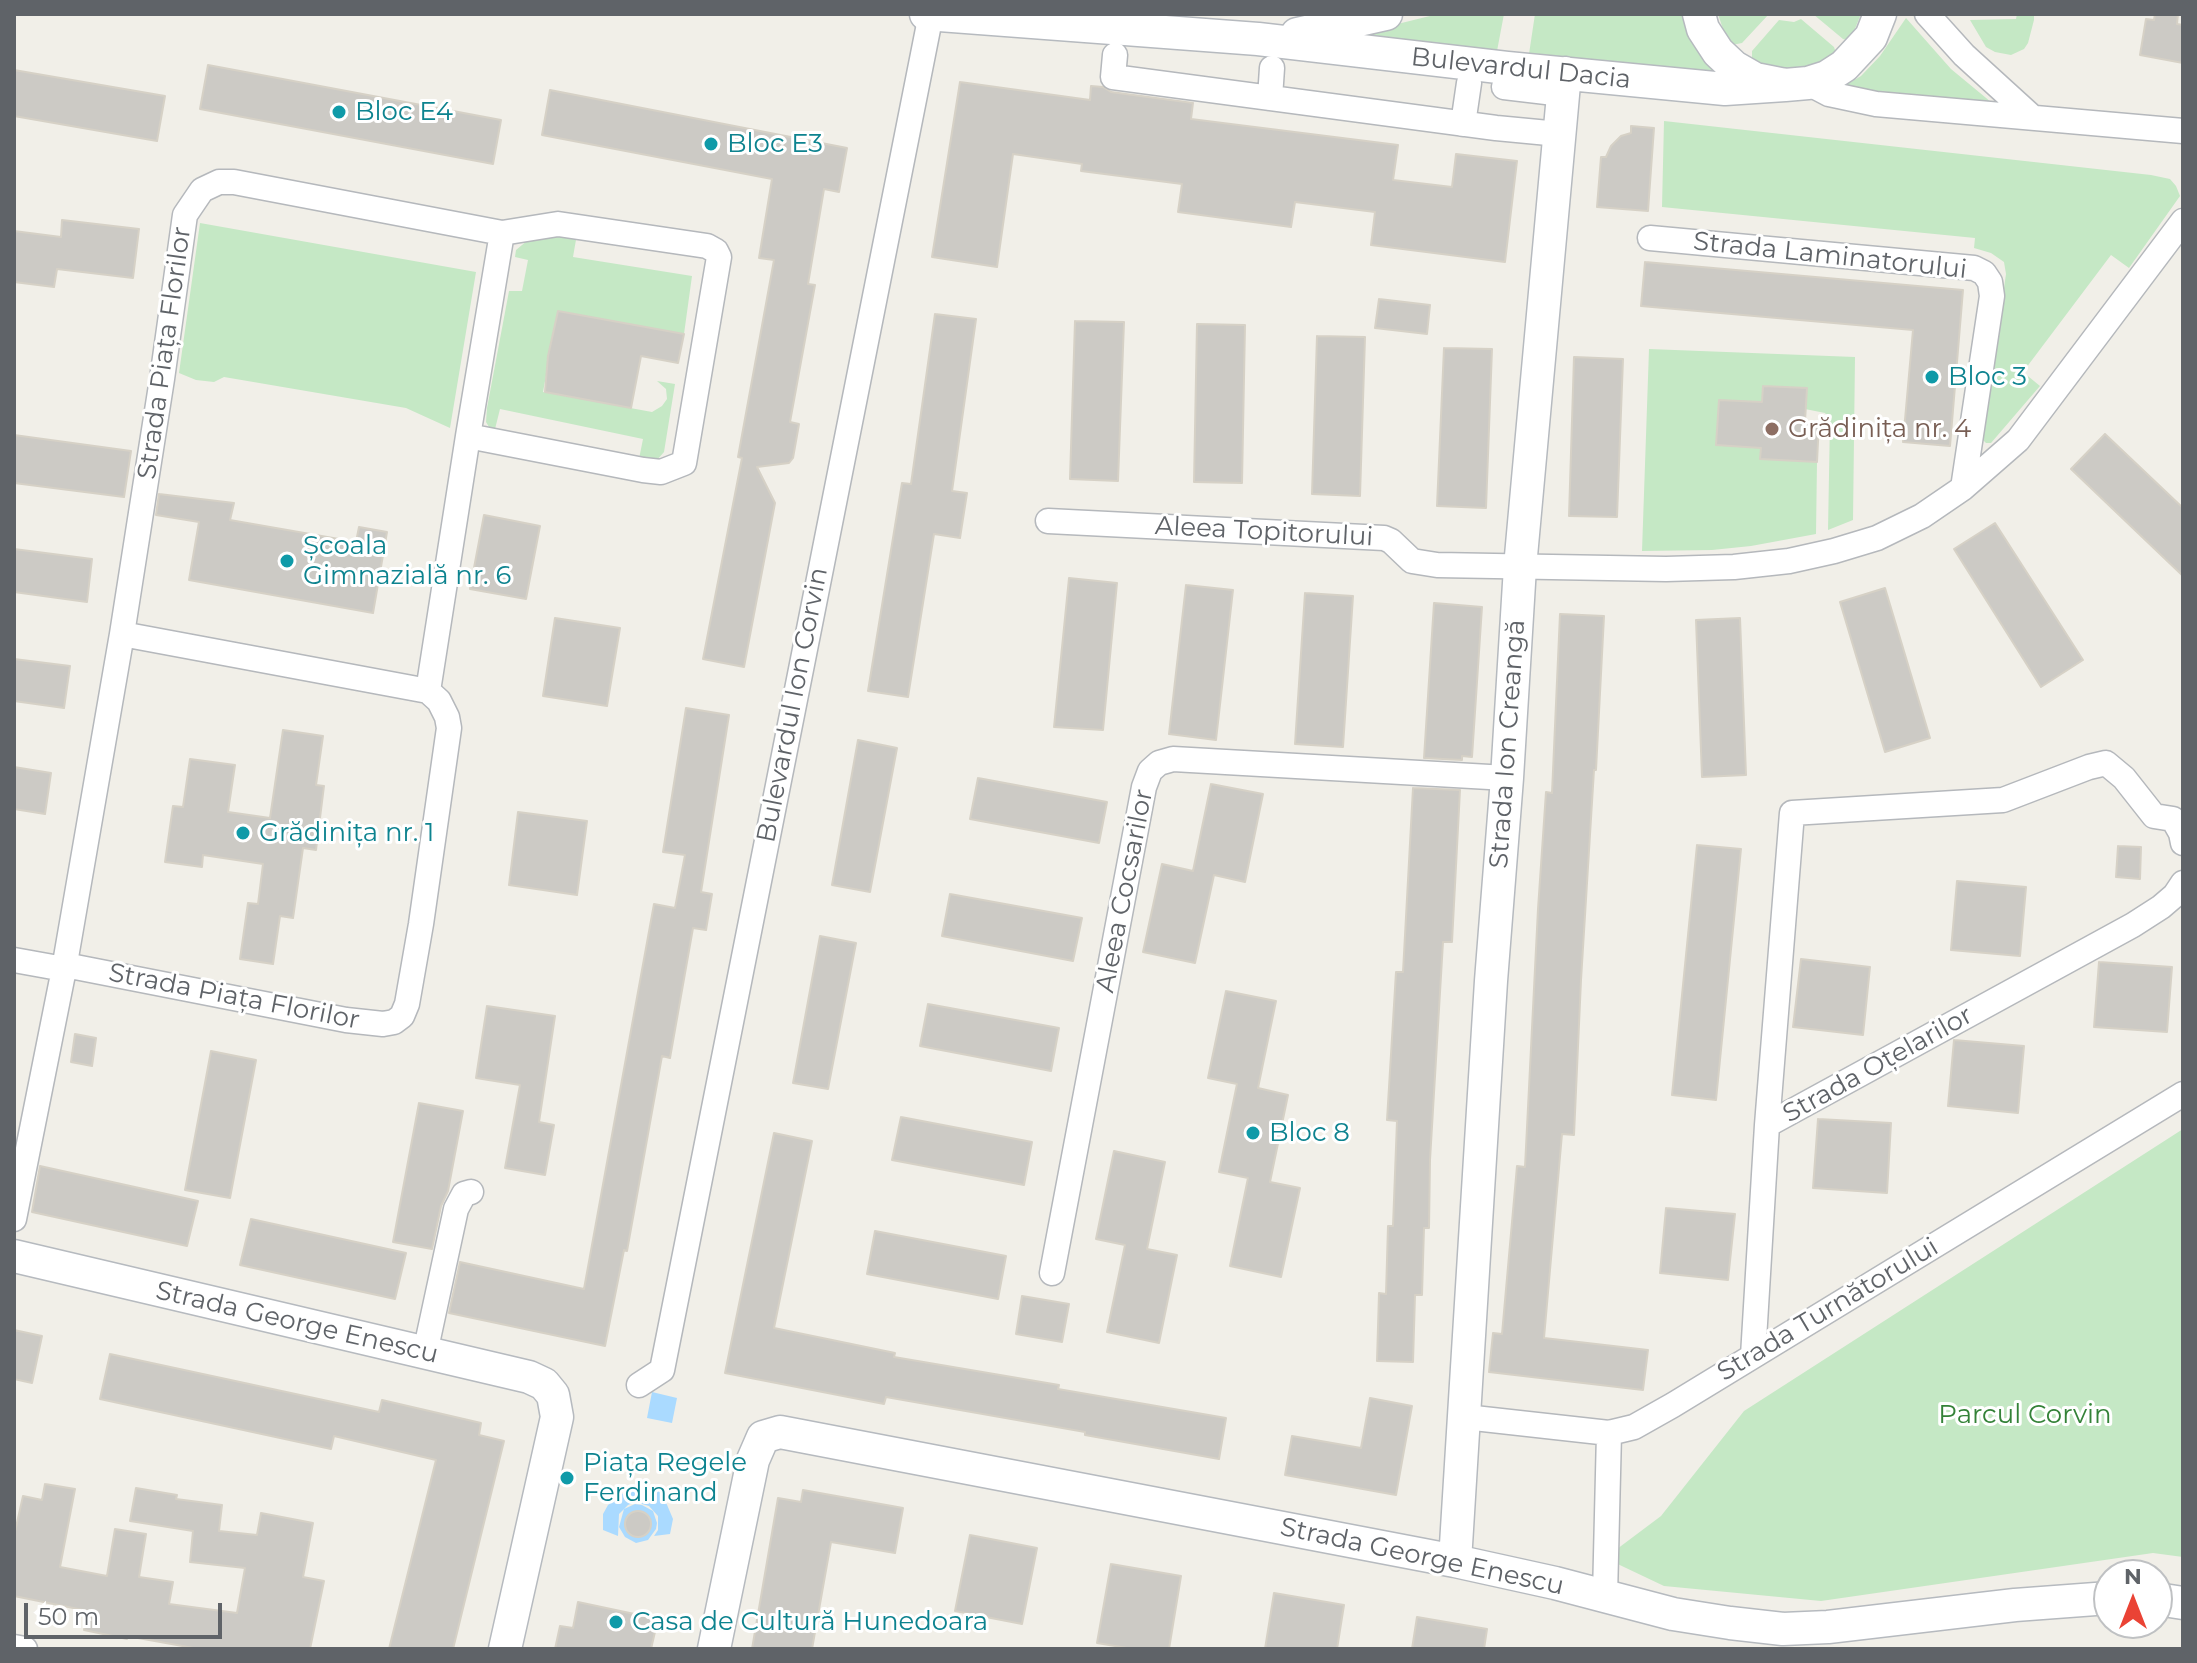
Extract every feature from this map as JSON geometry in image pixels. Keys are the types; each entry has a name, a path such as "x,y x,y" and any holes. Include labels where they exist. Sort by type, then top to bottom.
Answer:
{"street":[{"name":"Bulevardul Dacia","path":"929,14 1258,39 1564,83 1725,89 1797,84"},
{"name":"Bulevardul Ion Corvin","path":"639,1385 662,1370 929,14"},
{"name":"Bulevardul Dacia","path":"1258,39 1308,32 1386,14"},
{"path":"1699,14 1703,29 1718,52 1734,67 1755,79 1797,84 1876,104 2183,131"},
{"path":"1927,14 1964,55 2031,116"},
{"path":"1948,14 1964,55"},
{"path":"1797,84 1827,77 1844,66 1878,22"},
{"path":"1115,55 1113,77 1559,134"},
{"path":"1270,98 1272,68"},
{"path":"1463,124 1469,83"},
{"path":"1504,87 1564,83"},
{"name":"Strada Ion Creangă","path":"1455,1561 1520,567 1564,83"},
{"name":"Strada Piața Florilor","path":"14,1219 64,967 122,634 185,215 202,190 219,182 234,182 502,233 558,224 692,244 716,251 719,266 684,463 661,472 643,470 468,436"},
{"path":"1520,567 1666,569 1734,567 1789,561 1877,538 1922,516 1963,488 2018,440 2183,221"},
{"path":"122,634 428,691 502,233"},
{"name":"Strada Laminatorului","path":"1650,238 1974,268 1984,273 1990,282 1992,296 1963,488"},
{"name":"Aleea Topitorului","path":"1048,521 1384,538 1412,561 1420,563 1520,567"},
{"name":"Strada Piața Florilor","path":"64,967 346,1020 383,1024 394,1022 402,1016 407,1004 449,728 439,701 428,691"},
{"name":"Aleea Cocsarilor","path":"1052,1273 1144,787 1150,771 1159,763 1173,759 1507,778"},
{"path":"1767,1125 1790,816 1796,812 2003,800 2106,763 2124,778 2154,816 2173,819 2183,843"},
{"name":"Strada Oțelarilor","path":"1753,1356 1767,1125 2133,925 2161,907 2183,883"},
{"path":"14,960 64,967"},
{"name":"Strada Turnătorului","path":"1609,1433 1634,1427 2183,1094"},
{"path":"425,1353 456,1209 464,1194 471,1192"},
{"name":"Strada George Enescu","path":"14,1256 529,1377 544,1384 553,1395 557,1417 505,1649"},
{"path":"1465,1417 1609,1433 1605,1596"},
{"name":"Strada George Enescu","path":"714,1649 753,1460 763,1437 780,1432 1455,1561 1673,1614 1783,1629 2093,1599"},
{"path":"14,1647 25,1649"}],"green space":[{"path":"1438,14 1504,14 1497,51 1385,42 1357,34"},
{"path":"1535,14 1688,14 1720,75 1529,54"},
{"path":"1718,14 1769,14 1742,43 1732,45"},
{"path":"1813,14 1861,14 1850,41 1843,39"},
{"path":"2017,14 2034,14 2034,20 2028,43 2024,49 2011,55 1986,47 1970,20 2016,19"},
{"path":"1906,18 1951,69 1997,107 1844,92 1844,86 1861,76 1880,56"},
{"path":"1801,19 1834,47 1837,56 1800,73 1752,63 1752,51 1779,20 1794,22"},
{"path":"1664,121 2151,175 2170,179 2180,196 2129,268 2111,255 2023,372 2040,386 1991,443 1986,443 1982,439 2006,274 2004,262 1991,253 1974,248 1975,238 1662,207"},
{"path":"200,223 476,272 450,428 406,408 224,377 214,382 196,380 179,373"},
{"path":"577,234 573,257 692,276 684,334 558,311 543,392 652,412 667,399 666,389 657,381 675,384 664,452 657,460 639,459 643,439 500,409 495,429 486,422 509,291 522,291 528,260 515,257 516,250 528,240"},
{"path":"1649,349 1855,357 1853,520 1828,530 1830,420 1825,413 1805,409 1806,388 1763,386 1762,402 1719,400 1716,445 1761,448 1760,459 1817,462 1816,534 1712,550 1642,551"},
{"name":"Parcul Corvin","path":"2183,1129 2183,1557 2153,1553 2093,1559 2093,1562 1821,1601 1664,1586 1605,1558 1661,1516 1744,1411"}],"water":[{"path":"652,1392 677,1398 672,1423 647,1418"},
{"path":"636,1484 659,1491 668,1498 665,1500 673,1519 670,1534 654,1536 658,1530 658,1516 649,1506 635,1502 619,1514 618,1536 603,1530 603,1514 608,1505 626,1491 624,1487"},
{"path":"635,1504 653,1511 656,1529 648,1540 636,1543 625,1537 619,1527 624,1509","holes":["638,1512 648,1517 651,1525 648,1533 637,1537 629,1533 626,1526 630,1514"]}],"building":[{"path":"2155,14 2178,14 2177,24 2183,25 2183,63 2140,55 2146,19 2154,20"},
{"name":"Bloc E4","path":"208,65 501,120 493,164 200,109"},
{"path":"14,70 165,96 157,141 14,116"},
{"path":"960,82 1090,100 1091,86 1103,87 1111,92 1193,103 1191,119 1398,145 1393,180 1452,187 1456,154 1517,161 1505,262 1371,245 1375,212 1295,202 1291,227 1178,212 1182,184 1081,171 1082,164 1013,154 997,267 932,257"},
{"path":"550,90 847,148 839,192 824,189 808,284 815,285 790,422 799,424 793,458 789,463 757,467 775,503 744,667 703,659 742,458 738,457 774,260 759,258 772,179 542,135"},
{"path":"1631,126 1654,128 1648,211 1597,207 1601,157 1606,157 1621,136 1631,133"},
{"path":"62,220 139,229 133,278 57,269 54,287 14,282 14,231 61,237"},
{"name":"Bloc 3","path":"1645,262 1963,290 1950,446 1903,442 1913,330 1641,306"},
{"path":"1379,299 1430,305 1427,334 1375,328"},
{"path":"558,311 684,334 678,363 641,356 631,408 545,392 548,356"},
{"path":"935,314 976,319 952,491 967,493 960,538 934,534 908,697 868,691 902,483 911,484"},
{"path":"1075,321 1124,322 1118,481 1070,479"},
{"path":"1197,324 1245,325 1242,483 1194,482"},
{"path":"1317,336 1365,337 1360,496 1312,494"},
{"path":"1444,348 1492,349 1486,508 1437,506"},
{"path":"1574,357 1623,359 1617,517 1569,516"},
{"name":"Grădinița nr. 4","path":"1763,386 1807,388 1805,421 1819,422 1817,462 1760,459 1761,448 1716,445 1719,400 1762,402"},
{"path":"2105,434 2183,508 2183,576 2071,469"},
{"path":"14,435 131,451 124,497 14,483"},
{"name":"Școala Gimnazială nr. 6","path":"159,494 234,503 230,520 356,542 359,527 387,532 373,613 189,580 199,522 156,515"},
{"path":"484,515 540,526 526,599 470,589"},
{"path":"1995,523 2083,660 2041,687 1954,549"},
{"path":"14,549 92,559 87,602 14,592"},
{"path":"1069,578 1117,583 1103,730 1054,727"},
{"path":"1186,585 1233,590 1216,740 1169,734"},
{"path":"1885,588 1930,738 1885,752 1840,602"},
{"path":"1305,593 1353,596 1343,747 1295,744"},
{"path":"1434,603 1482,607 1472,757 1462,756 1462,760 1424,758"},
{"path":"1560,614 1604,616 1574,1135 1562,1134 1544,1338 1648,1350 1643,1390 1489,1372 1493,1333 1502,1334 1517,1166 1525,1167 1546,792 1552,793"},
{"path":"555,618 620,628 607,706 543,696"},
{"path":"1740,618 1746,775 1702,777 1696,620"},
{"path":"14,659 70,666 64,708 14,701"},
{"path":"686,708 729,715 701,892 712,894 706,930 693,928 670,1058 662,1056 627,1251 624,1250 605,1346 449,1313 460,1262 584,1289 654,904 675,908 685,855 663,852"},
{"name":"Grădinița nr. 1","path":"283,730 323,736 316,785 324,786 316,850 303,848 293,918 280,916 273,964 240,959 248,903 258,904 263,864 203,855 202,867 165,862 173,806 183,807 190,759 235,765 228,812 270,818"},
{"path":"858,740 897,748 870,892 832,885"},
{"path":"14,767 51,773 45,814 14,809"},
{"path":"978,778 1107,802 1099,843 970,819"},
{"path":"1211,784 1263,794 1245,882 1214,875 1195,963 1143,952 1162,864 1193,871"},
{"path":"1413,788 1460,790 1452,942 1443,942 1429,1228 1424,1228 1422,1295 1415,1295 1413,1362 1377,1361 1379,1293 1386,1294 1388,1226 1393,1226 1397,1121 1387,1120 1396,972 1403,972"},
{"path":"518,812 587,821 577,895 509,885"},
{"path":"1697,845 1741,849 1716,1100 1672,1095"},
{"path":"2118,846 2141,847 2140,879 2116,877"},
{"path":"1957,881 2026,887 2020,956 1951,950"},
{"path":"950,894 1082,918 1073,961 942,936"},
{"path":"820,936 856,943 828,1089 793,1083"},
{"path":"1801,959 1870,967 1863,1035 1793,1027"},
{"path":"2099,962 2172,967 2167,1032 2094,1027"},
{"name":"Bloc 8","path":"1226,991 1276,1001 1258,1088 1288,1095 1270,1182 1300,1188 1281,1277 1230,1266 1248,1178 1219,1172 1237,1084 1208,1078"},
{"path":"928,1004 1059,1028 1051,1071 920,1046"},
{"path":"487,1006 555,1016 539,1122 554,1125 545,1175 505,1168 520,1085 476,1078"},
{"path":"75,1034 96,1038 92,1066 71,1062"},
{"path":"1954,1040 2024,1046 2018,1113 1948,1106"},
{"path":"211,1051 256,1060 230,1198 185,1190"},
{"path":"419,1103 463,1111 448,1191 441,1206 432,1249 393,1242"},
{"path":"901,1117 1032,1142 1024,1185 892,1160"},
{"path":"1818,1119 1891,1123 1887,1193 1813,1188"},
{"path":"774,1133 812,1141 774,1328 895,1353 894,1357 1226,1418 1219,1459 886,1397 884,1404 725,1373"},
{"path":"1114,1151 1165,1162 1147,1249 1177,1255 1159,1343 1107,1332 1125,1245 1096,1239"},
{"path":"40,1166 198,1201 187,1246 32,1212"},
{"path":"1666,1208 1735,1214 1728,1280 1660,1273"},
{"path":"251,1219 406,1253 395,1299 240,1265"},
{"path":"875,1231 1006,1256 998,1299 867,1274"},
{"path":"1022,1296 1069,1304 1062,1342 1016,1334"},
{"path":"14,1330 42,1336 32,1383 14,1379"},
{"path":"110,1354 379,1412 382,1400 481,1423 479,1435 504,1441 453,1649 389,1649 436,1460 334,1436 331,1449 100,1399"},
{"path":"1370,1398 1412,1406 1396,1495 1285,1475 1292,1436 1361,1448"},
{"path":"45,1484 75,1489 60,1567 107,1576 115,1529 146,1534 139,1577 173,1582 169,1604 237,1613 245,1568 190,1562 193,1531 130,1521 136,1488 177,1495 176,1499 222,1505 219,1531 257,1535 261,1513 313,1523 303,1577 324,1581 310,1649 199,1649 127,1636 127,1639 84,1630 88,1611 14,1596 14,1536 23,1496 42,1500"},
{"path":"803,1490 903,1508 895,1553 831,1542 812,1649 752,1649 778,1498 801,1502"},
{"path":"638,1511 647,1515 651,1524 647,1533 638,1537 629,1533 625,1524 629,1515"},
{"path":"970,1535 1037,1548 1022,1624 955,1611"},
{"path":"1111,1564 1181,1576 1169,1649 1133,1649 1097,1643"},
{"path":"1274,1593 1344,1605 1337,1649 1265,1649"},
{"name":"Casa de Cultură Hunedoara","path":"578,1602 658,1619 651,1649 555,1649 560,1626 573,1628"},
{"path":"1417,1617 1487,1629 1484,1649 1412,1649"}],"place":[{"name":"Bloc E4","path":"339,112"},
{"name":"Bloc E3","path":"711,144"},
{"name":"Bloc 3","path":"1932,377"},
{"name":"Grădinița nr. 4","path":"1772,429"},
{"name":"Școala Gimnazială nr. 6","path":"287,561"},
{"name":"Grădinița nr. 1","path":"243,833"},
{"name":"Bloc 8","path":"1253,1133"},
{"name":"Piața Regele Ferdinand","path":"567,1478"},
{"name":"Casa de Cultură Hunedoara","path":"616,1622"}]}
